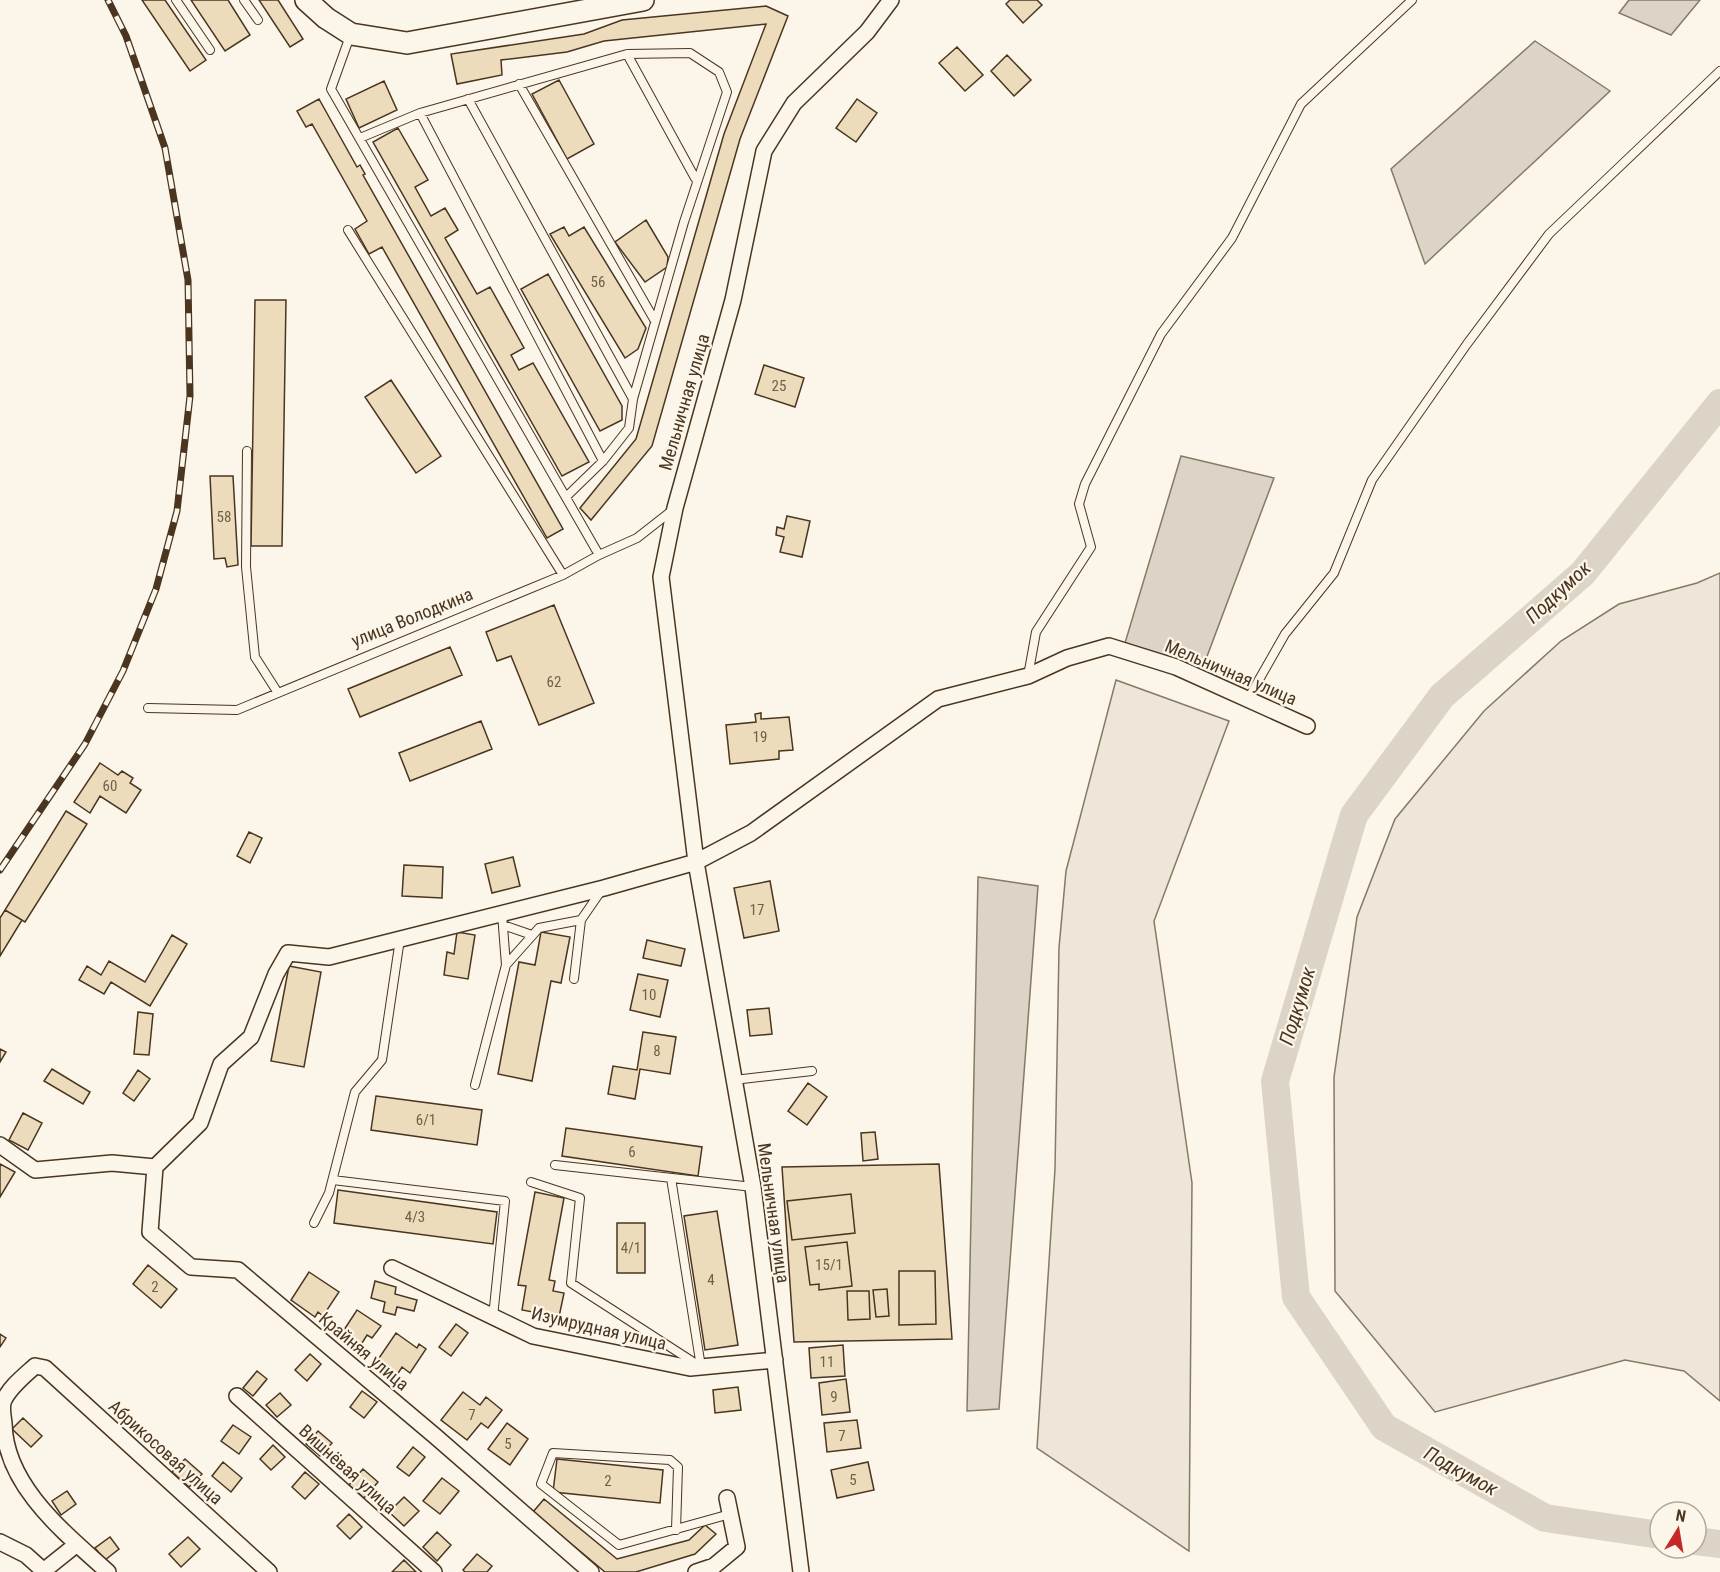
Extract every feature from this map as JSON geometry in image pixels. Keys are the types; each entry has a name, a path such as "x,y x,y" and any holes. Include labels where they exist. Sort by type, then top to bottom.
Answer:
{"street":[{"path":"306,0 326,18 351,34 407,43 643,0"},
{"name":"Мельничная улица","path":"801,1572 753,1187 732,1080 696,862 661,576 675,508 733,300 764,151 794,103 867,32 891,0"},
{"name":"Мельничная улица","path":"155,1167 200,1123 220,1064 251,1037 276,974 288,953 329,957 400,939 502,919 696,862 751,833 938,699 1028,676 1068,658 1109,646 1176,667 1307,726"},
{"path":"0,1145 35,1170 112,1163 155,1167"},
{"name":"Крайняя улица","path":"155,1167 150,1232 191,1267 238,1270 435,1436 590,1572"},
{"name":"Изумрудная улица","path":"392,1268 533,1336 690,1368 775,1360"},
{"name":"Абрикосовая улица","path":"77,1544 56,1526 14,1470 4,1432 3,1402 21,1378 34,1366 45,1368 269,1572"},
{"name":"Вишнёвая улица","path":"237,1396 434,1572"},
{"path":"696,1572 714,1566 737,1547 727,1498"},
{"path":"0,1542 26,1555 44,1572 77,1544 108,1572"}],"lane":[{"path":"176,0 210,50"},
{"path":"244,0 258,20"},
{"path":"1028,676 1036,632 1091,547 1079,504 1085,484 1161,334 1232,238 1301,104 1412,0"},
{"path":"351,34 331,89 598,555"},
{"path":"360,138 420,113 627,54 690,53 719,72 727,92 684,222 655,321 633,399 629,428 603,461 566,496"},
{"path":"627,54 696,178"},
{"path":"1248,699 1285,634 1334,573 1372,480 1467,344 1542,243 1720,71"},
{"path":"519,84 655,321"},
{"path":"468,99 633,399"},
{"path":"420,113 603,461"},
{"path":"348,230 563,575"},
{"path":"247,451 246,567 255,657 278,693"},
{"name":"улица Володкина","path":"148,708 237,710 563,575 598,555 637,538 675,508"},
{"path":"574,979 580,920 604,888"},
{"path":"502,919 532,935"},
{"path":"475,1084 506,965 502,919"},
{"path":"506,965 539,928 580,920"},
{"path":"314,1223 329,1193 355,1092 382,1060 400,939"},
{"path":"732,1080 812,1071"},
{"path":"555,1165 753,1187"},
{"path":"671,1178 700,1367"},
{"path":"333,1179 505,1201 493,1317"},
{"path":"531,1182 580,1198 571,1283 700,1367"},
{"path":"676,1530 678,1467 670,1460 553,1453 541,1484 619,1545 676,1530 730,1514"}],"shaded area":[{"path":"1629,0 1700,0 1671,35 1619,13"},
{"path":"1535,41 1610,91 1425,264 1391,169"},
{"path":"1181,456 1274,478 1203,667 1125,643"},
{"path":"1720,573 1720,1401 1684,1371 1625,1360 1435,1412 1335,1291 1334,1077 1357,917 1395,819 1484,711 1561,641 1619,604 1697,583"},
{"path":"1116,680 1229,721 1154,921 1192,1183 1189,1551 1037,1448 1055,1169 1059,948 1066,871"},
{"path":"978,877 1038,886 999,1409 967,1411"}],"building":[{"path":"142,0 165,0 206,60 190,71"},
{"path":"191,0 228,0 250,35 225,51"},
{"path":"259,0 278,0 303,39 290,47"},
{"path":"1010,0 1037,0 1042,5 1023,23 1006,4"},
{"path":"766,6 788,16 740,139 652,446 591,520 580,508 636,439 724,134 766,24 604,41 567,52 501,60 502,75 457,84 451,54 584,34 622,20"},
{"path":"957,47 983,75 965,91 939,63"},
{"path":"1007,55 1031,80 1014,96 991,71"},
{"path":"559,80 594,144 567,159 532,94"},
{"path":"384,81 397,110 359,128 346,99"},
{"path":"319,99 357,167 360,165 365,174 363,175 563,529 547,538 382,247 369,254 355,229 367,221 312,124 306,127 297,111"},
{"path":"857,99 877,113 856,142 836,128"},
{"path":"398,128 428,180 415,187 431,216 445,208 458,230 445,238 477,294 490,287 524,348 511,355 519,370 533,363 589,462 562,476 373,142"},
{"path":"646,220 668,257 667,267 645,282 615,242"},
{"path":"564,227 569,236 584,227 646,328 638,349 625,358 550,234"},
{"path":"548,274 622,406 622,420 600,431 521,289"},
{"path":"255,300 286,300 282,546 251,546"},
{"path":"764,365 804,378 795,407 755,394"},
{"path":"391,380 441,456 416,473 365,397"},
{"path":"210,476 233,476 238,565 227,567 225,558 214,559"},
{"path":"787,516 810,521 802,557 780,552 784,537 776,535 777,527 784,529"},
{"path":"554,605 594,703 539,725 511,656 497,661 486,632"},
{"path":"450,647 462,675 360,717 348,689"},
{"path":"761,713 761,719 789,717 793,750 779,751 779,759 730,764 726,725 756,722 755,714"},
{"path":"481,721 492,749 410,781 399,753"},
{"path":"100,763 118,775 122,771 133,778 130,783 141,790 126,813 100,796 90,813 74,802"},
{"path":"66,811 87,824 25,922 5,910"},
{"path":"249,832 262,838 250,863 237,856"},
{"path":"513,857 520,886 492,893 485,864"},
{"path":"404,865 443,867 442,898 402,896"},
{"path":"770,881 779,931 744,938 734,888"},
{"path":"5,910 22,920 0,956 0,918"},
{"path":"457,932 475,935 468,979 444,975 447,952 454,954"},
{"path":"541,932 570,937 561,983 551,981 532,1081 498,1074 519,962 535,965"},
{"path":"172,935 187,944 150,1006 111,982 104,994 79,980 87,966 101,975 109,961 145,982"},
{"path":"647,940 685,949 681,966 643,958"},
{"path":"289,966 321,972 304,1067 271,1061"},
{"path":"638,974 668,980 660,1017 630,1010"},
{"path":"769,1008 772,1034 750,1036 747,1010"},
{"path":"138,1012 153,1014 149,1055 134,1054"},
{"path":"643,1032 676,1037 670,1074 640,1069 635,1099 608,1094 613,1066 637,1070"},
{"path":"0,1049 6,1052 0,1062"},
{"path":"52,1069 90,1092 83,1104 44,1081"},
{"path":"138,1070 150,1079 134,1101 123,1093"},
{"path":"808,1083 827,1097 807,1125 788,1111"},
{"path":"376,1096 482,1110 477,1145 371,1130"},
{"path":"23,1113 42,1123 28,1150 9,1140"},
{"path":"566,1128 702,1147 698,1176 562,1156"},
{"path":"875,1132 878,1159 863,1161 861,1133"},
{"path":"0,1164 15,1172 0,1197"},
{"path":"939,1164 952,1339 794,1342 782,1167"},
{"path":"338,1190 497,1212 493,1244 334,1223"},
{"path":"535,1192 564,1198 549,1280 555,1281 553,1291 564,1293 559,1317 522,1310 526,1286 518,1285"},
{"path":"851,1194 855,1233 792,1240 787,1201"},
{"path":"717,1211 738,1345 705,1350 684,1216"},
{"path":"617,1223 645,1223 645,1273 617,1273"},
{"path":"847,1242 852,1286 819,1290 819,1284 810,1285 805,1247"},
{"path":"148,1265 177,1289 161,1308 133,1284"},
{"path":"899,1271 935,1271 936,1324 899,1325"},
{"path":"309,1272 339,1292 323,1316 318,1312 315,1317 291,1300"},
{"path":"375,1281 396,1287 395,1294 417,1300 414,1311 397,1307 395,1315 383,1312 385,1302 371,1298"},
{"path":"887,1289 889,1316 876,1317 873,1290"},
{"path":"847,1291 869,1291 870,1319 848,1320"},
{"path":"357,1310 381,1326 372,1338 367,1335 359,1348 340,1336"},
{"path":"456,1324 468,1333 451,1356 439,1347"},
{"path":"396,1333 417,1348 419,1344 426,1349 410,1373 402,1367 397,1375 377,1361"},
{"path":"0,1334 6,1338 0,1347"},
{"path":"843,1345 845,1376 811,1378 809,1348"},
{"path":"310,1354 321,1364 307,1381 295,1370"},
{"path":"257,1371 267,1379 253,1396 243,1388"},
{"path":"846,1379 850,1412 822,1415 819,1383"},
{"path":"738,1387 741,1410 715,1413 713,1390"},
{"path":"362,1391 377,1402 364,1418 350,1407"},
{"path":"463,1392 480,1405 486,1397 502,1410 488,1428 481,1423 467,1440 441,1420"},
{"path":"280,1393 291,1405 277,1417 266,1405"},
{"path":"23,1418 42,1436 31,1447 12,1429"},
{"path":"857,1420 861,1448 827,1452 824,1423"},
{"path":"507,1423 528,1439 510,1465 488,1449"},
{"path":"233,1425 251,1437 239,1454 221,1441"},
{"path":"318,1431 332,1443 320,1456 306,1444"},
{"path":"273,1445 285,1457 271,1470 260,1459"},
{"path":"413,1447 425,1457 409,1476 397,1467"},
{"path":"185,1459 202,1474 189,1487 172,1472"},
{"path":"557,1459 663,1470 660,1503 553,1492"},
{"path":"223,1462 242,1478 231,1492 212,1476"},
{"path":"868,1462 874,1490 837,1498 831,1470"},
{"path":"363,1469 378,1482 364,1498 349,1485"},
{"path":"305,1472 319,1484 305,1499 292,1487"},
{"path":"442,1478 459,1491 440,1514 423,1501"},
{"path":"67,1491 76,1504 61,1515 52,1501"},
{"path":"404,1497 419,1511 404,1526 389,1512"},
{"path":"544,1499 617,1559 689,1540 705,1525 716,1534 695,1554 636,1572 605,1572 533,1512"},
{"path":"349,1514 362,1527 350,1539 337,1526"},
{"path":"437,1532 451,1545 437,1561 423,1547"},
{"path":"110,1537 119,1549 105,1560 95,1548"},
{"path":"188,1537 200,1549 181,1567 169,1554"},
{"path":"477,1554 492,1566 487,1572 465,1572 463,1570"},
{"path":"404,1560 416,1572 392,1572"}],"waterway":[{"name":"Подкумок","path":"1648,1533 1545,1518 1384,1427 1296,1297 1275,1081 1354,815 1442,696 1583,573 1720,403"},
{"name":"Подкумок","path":"1708,1542 1720,1544"}],"railway":[{"path":"0,870 85,744 123,671 156,589 177,511 190,396 188,280 165,148 126,36 108,0"}]}
